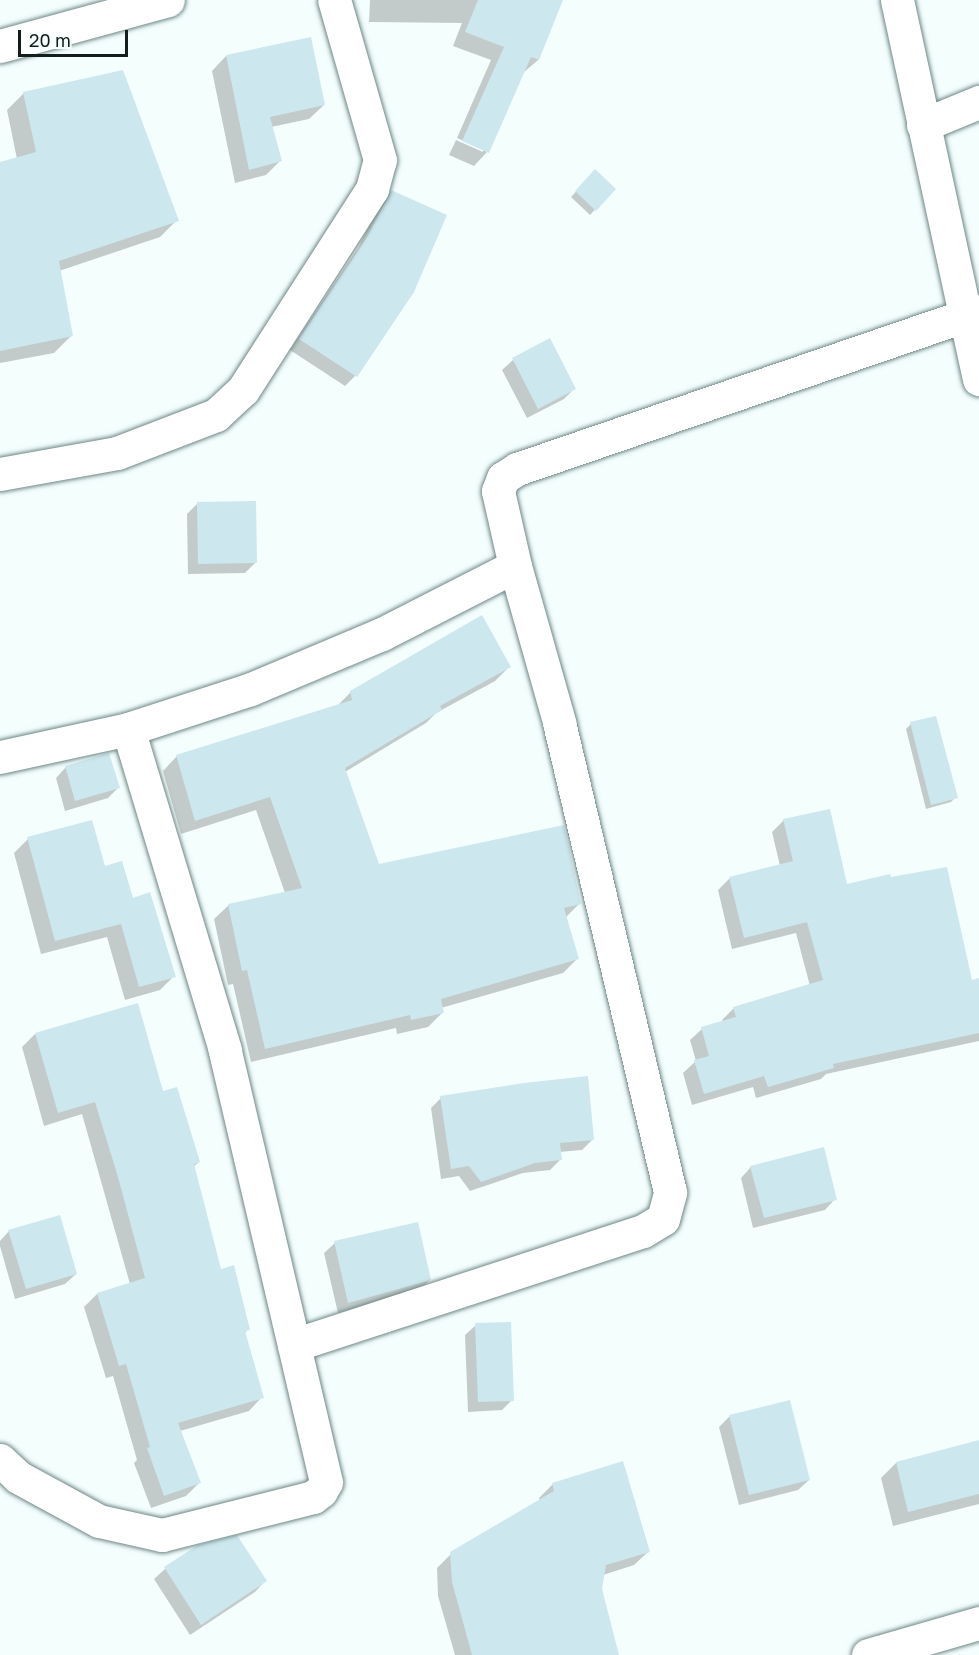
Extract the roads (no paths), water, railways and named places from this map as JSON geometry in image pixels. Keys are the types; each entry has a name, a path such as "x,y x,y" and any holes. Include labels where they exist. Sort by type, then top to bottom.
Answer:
{"street":[{"path":"0,46 168,0"},
{"path":"0,474 117,453 216,415 243,390 372,189 380,160 334,0"},
{"path":"897,0 923,125 972,314 979,379"},
{"path":"923,125 979,102"},
{"path":"294,1345 644,1231 663,1219 670,1192 560,725 515,566 498,491 504,478 517,469 972,314"},
{"path":"0,757 128,729 251,689 382,634 515,566"},
{"path":"0,1460 18,1477 99,1521 162,1535 313,1497 321,1491 326,1482 225,1050 128,729"},
{"path":"868,1655 979,1623"}]}
